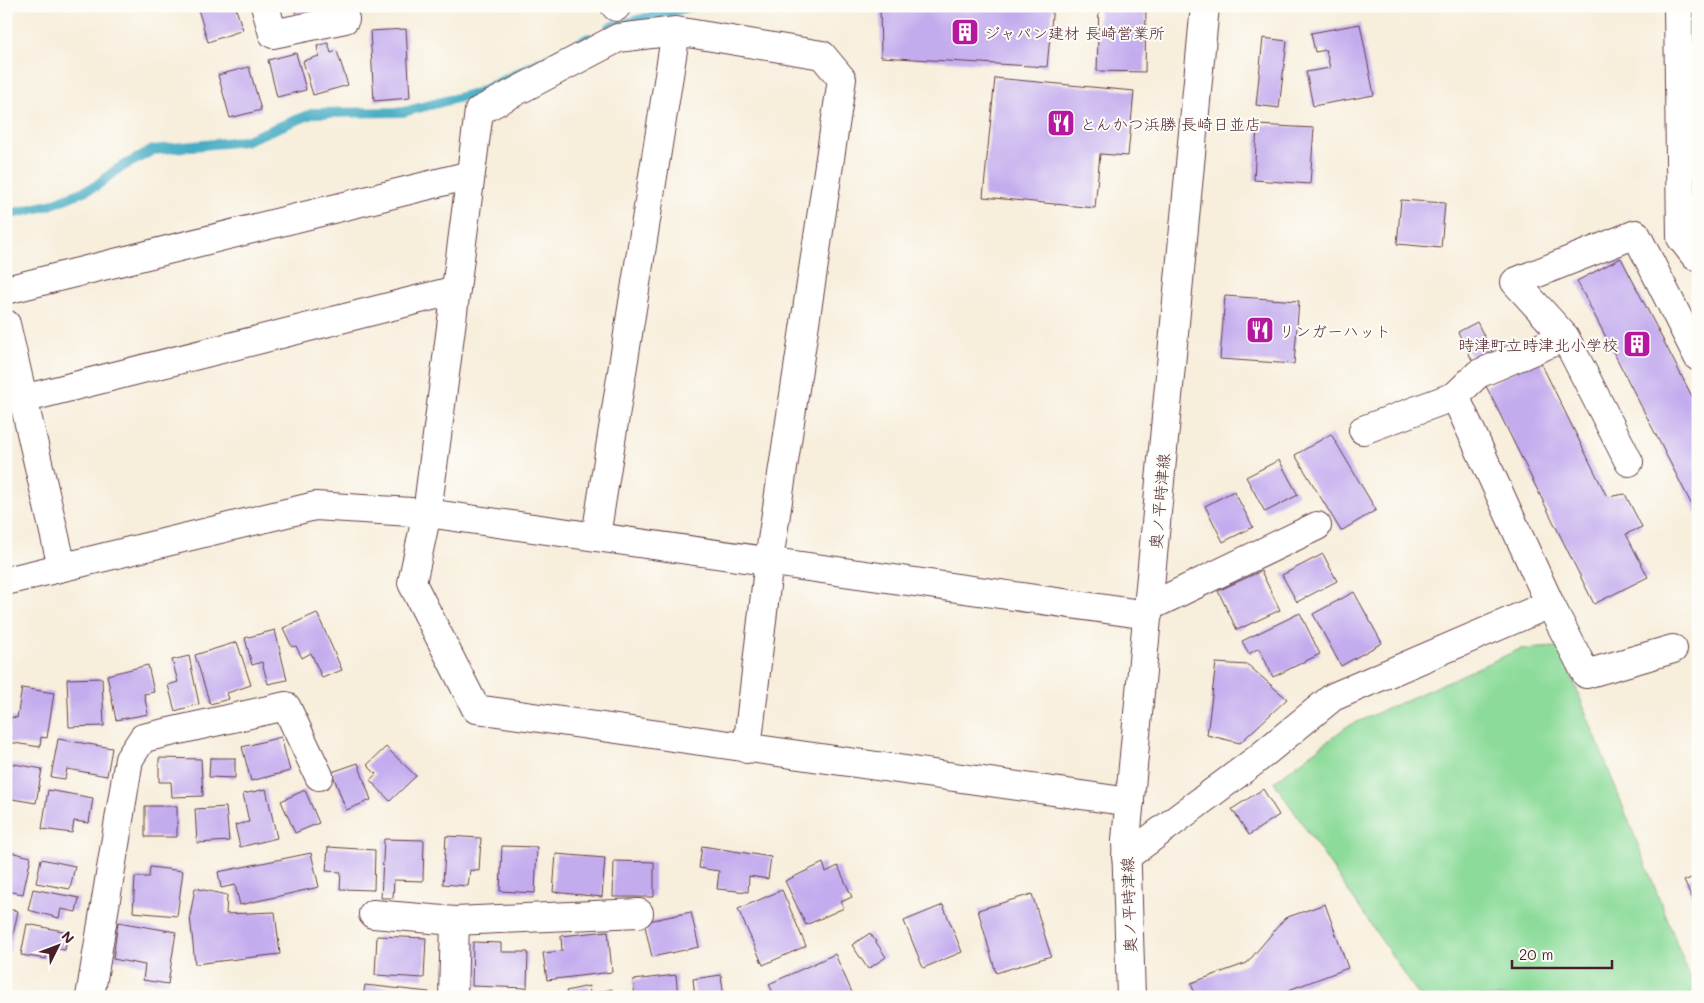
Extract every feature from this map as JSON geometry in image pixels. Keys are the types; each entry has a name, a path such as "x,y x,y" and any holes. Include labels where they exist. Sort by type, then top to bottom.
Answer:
{"street":[{"path":"265,6 273,34 345,18"},
{"name":"奥ノ平時津線","path":"1131,997 1126,857 1130,802 1205,6"},
{"path":"1678,6 1689,132 1681,238 1695,256 1698,256"},
{"path":"596,536 676,31"},
{"path":"748,749 769,560 842,79 822,54 676,31 618,38 478,111 427,513 412,583 476,709 748,749 1130,802"},
{"path":"6,290 470,175"},
{"path":"1629,462 1565,337 1515,282 1636,234 1698,357"},
{"path":"23,399 456,290"},
{"path":"6,324 62,568"},
{"path":"1363,430 1455,396 1478,374 1565,337"},
{"path":"1455,396 1550,604 1586,674 1673,649"},
{"path":"6,581 315,506 427,513 1149,611 1317,526"},
{"path":"1126,857 1256,760 1333,697 1550,604"},
{"path":"90,997 129,759 143,738 286,706 319,776"},
{"path":"373,914 455,921 639,913"},
{"path":"453,997 455,921"}],"green space":[{"path":"1560,647 1698,997 1420,997 1274,782 1346,727 1520,649"}],"building":[{"path":"197,6 235,6 243,30 208,42"},
{"path":"293,6 325,6 325,7 297,17"},
{"name":"ジャパン建材 長崎営業所","path":"880,6 1053,6 1047,67 881,57"},
{"path":"1099,6 1146,6 1145,72 1097,71"},
{"path":"1360,24 1374,95 1313,106 1306,72 1330,68 1326,50 1315,52 1311,33"},
{"path":"406,29 410,98 374,101 370,31"},
{"path":"1263,38 1287,41 1279,108 1256,105"},
{"path":"328,43 331,53 337,51 348,85 313,95 303,61 319,56 317,46"},
{"path":"296,53 306,90 277,97 268,60"},
{"path":"249,67 261,110 230,118 218,75"},
{"name":"とんかつ浜勝 長崎日並店","path":"995,78 1134,91 1128,156 1100,154 1095,208 983,197"},
{"path":"1257,125 1314,128 1310,184 1254,180"},
{"path":"1401,200 1445,203 1441,248 1397,244"},
{"name":"時津町立時津北小学校","path":"1621,258 1698,408 1698,517 1577,281"},
{"name":"リンガーハット","path":"1225,296 1299,301 1294,364 1220,359"},
{"path":"1477,322 1492,352 1473,362 1458,332"},
{"path":"1539,359 1607,497 1625,494 1642,527 1626,534 1648,577 1594,604 1486,386"},
{"path":"1331,434 1376,510 1341,531 1295,455"},
{"path":"1279,460 1298,495 1265,512 1246,477"},
{"path":"1234,491 1253,527 1223,542 1205,506"},
{"path":"1323,554 1337,581 1297,602 1282,575"},
{"path":"1261,571 1280,610 1237,630 1218,591"},
{"path":"1354,592 1382,643 1341,666 1313,614"},
{"path":"317,613 342,670 322,678 311,653 302,658 296,646 292,647 283,628"},
{"path":"1300,613 1320,654 1273,677 1259,648 1249,654 1242,641"},
{"path":"275,630 287,680 268,684 262,662 252,665 245,638"},
{"path":"237,642 251,685 227,693 229,699 210,704 195,655"},
{"path":"189,656 199,704 175,711 168,685 178,682 172,660"},
{"path":"1216,663 1248,665 1287,699 1240,743 1207,735"},
{"path":"148,665 154,692 144,694 148,714 116,720 107,675"},
{"path":"102,678 104,726 69,727 67,679"},
{"path":"22,688 54,693 47,738 41,737 40,747 7,742 11,717 17,718"},
{"path":"281,737 290,771 251,781 242,747"},
{"path":"58,739 112,748 107,776 67,769 65,779 51,777"},
{"path":"386,747 416,776 390,801 370,780 376,774 367,765"},
{"path":"159,758 201,759 203,796 172,797 171,782 159,782"},
{"path":"210,758 235,758 235,778 209,777"},
{"path":"9,763 42,769 36,803 6,798"},
{"path":"358,763 371,800 346,810 332,772"},
{"path":"266,789 277,838 240,847 235,825 249,822 243,794"},
{"path":"1263,789 1279,815 1249,835 1232,809"},
{"path":"48,790 93,798 89,823 74,821 72,833 42,829"},
{"path":"305,790 319,823 295,833 281,801"},
{"path":"145,806 177,806 177,837 145,837"},
{"path":"226,807 229,841 197,843 195,809"},
{"path":"446,836 481,838 479,871 470,870 468,886 443,884"},
{"path":"384,839 424,840 423,881 394,880 393,898 381,898"},
{"path":"502,846 537,847 535,893 500,891"},
{"path":"702,846 771,857 768,879 749,876 748,892 717,889 719,871 699,868"},
{"path":"328,847 375,850 374,890 340,889 341,872 326,871"},
{"path":"6,851 31,857 23,894 6,891"},
{"path":"311,853 319,887 240,905 235,885 221,888 218,872"},
{"path":"556,854 605,858 602,897 553,892"},
{"path":"41,859 75,866 70,889 36,883"},
{"path":"614,861 654,862 654,897 613,897"},
{"path":"823,863 826,872 838,866 852,897 841,902 844,908 806,925 785,881"},
{"path":"150,867 183,871 177,916 133,912 135,877 149,877"},
{"path":"1698,875 1698,910 1684,881"},
{"path":"195,888 227,895 226,914 275,912 280,954 195,964 190,916"},
{"path":"33,889 79,898 76,912 61,909 59,918 28,910"},
{"path":"782,890 806,946 763,965 738,909"},
{"path":"1032,894 1051,956 996,973 978,910"},
{"path":"1325,904 1348,968 1270,997 1196,997 1191,983 1247,963 1285,918"},
{"path":"943,905 962,952 923,968 904,921"},
{"path":"6,909 18,911 9,954 6,953"},
{"path":"691,912 699,947 652,957 644,922"},
{"path":"118,922 176,932 168,984 143,980 145,965 113,959"},
{"path":"27,924 68,932 65,950 48,947 46,959 21,955"},
{"path":"608,931 612,972 547,980 543,953 562,951 561,936"},
{"path":"870,933 886,957 868,969 852,945"},
{"path":"377,936 426,938 424,978 375,975"},
{"path":"473,942 501,943 501,952 528,952 527,988 472,986"},
{"path":"835,954 854,997 775,997 769,984"},
{"path":"676,975 678,997 635,997 633,980"},
{"path":"721,975 724,997 695,997 693,979"},
{"path":"365,985 429,992 428,997 363,997"},
{"path":"589,986 590,994 612,989 613,997 568,997 566,991"}],"waterway":[{"path":"610,27 693,6"},
{"path":"6,215 50,205 96,186 116,170 153,150 244,141 314,113 403,112 480,92 589,38"}],"place":[{"name":"ジャパン建材 長崎営業所","path":"965,32"},
{"name":"とんかつ浜勝 長崎日並店","path":"1061,123"},
{"name":"リンガーハット","path":"1260,330"},
{"name":"時津町立時津北小学校","path":"1637,344"}]}
